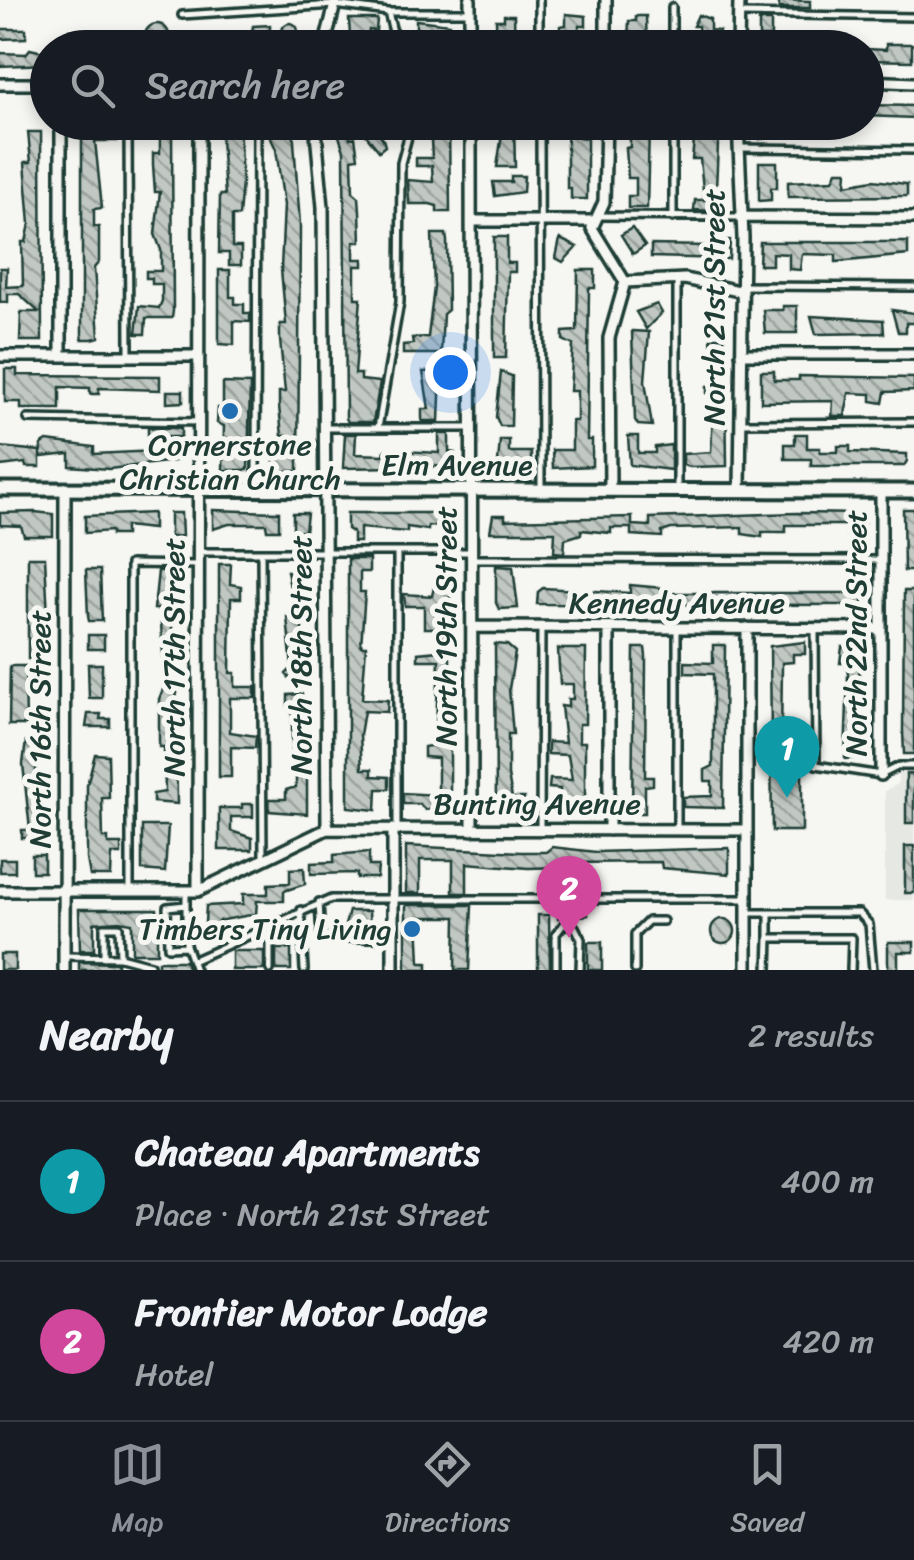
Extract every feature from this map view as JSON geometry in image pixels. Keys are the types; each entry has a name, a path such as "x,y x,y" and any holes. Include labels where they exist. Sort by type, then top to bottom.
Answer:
{"street":[{"path":"470,0 470,30"},
{"path":"606,0 606,30"},
{"path":"738,0 738,30"},
{"path":"328,30 335,3"},
{"path":"884,82 914,83"},
{"path":"0,84 30,84"},
{"path":"61,140 61,356"},
{"name":"North 17th Street","path":"198,892 199,140"},
{"name":"North 18th Street","path":"316,140 322,206 327,828"},
{"name":"North 19th Street","path":"471,140 472,830"},
{"path":"606,140 604,202 594,219 602,251 625,282"},
{"name":"North 21st Street","path":"738,140 742,289 740,491"},
{"path":"741,217 914,218"},
{"path":"471,222 594,219"},
{"path":"625,282 677,279 742,289"},
{"path":"610,490 609,338 625,282"},
{"path":"741,354 914,354"},
{"path":"0,356 199,356"},
{"name":"North 16th Street","path":"64,970 65,488"},
{"name":"Elm Avenue","path":"0,489 914,491"},
{"name":"North 22nd Street","path":"881,491 881,774"},
{"name":"Kennedy Avenue","path":"472,627 881,629"},
{"path":"609,628 609,830"},
{"path":"747,628 747,970"},
{"path":"0,892 198,892 327,828"},
{"name":"Bunting Avenue","path":"327,828 747,830"},
{"path":"393,970 395,829"}],"lane":[{"path":"539,0 540,30"},
{"path":"182,15 335,3 388,12 470,12"},
{"path":"672,7 672,30"},
{"path":"388,12 392,30"},
{"path":"738,14 914,17"},
{"path":"128,140 129,356"},
{"path":"256,490 257,140"},
{"path":"378,428 400,302 401,163 407,140"},
{"path":"540,140 540,490"},
{"path":"672,140 673,218"},
{"path":"738,148 914,150"},
{"path":"594,219 741,217"},
{"path":"677,279 677,491"},
{"path":"742,289 914,287"},
{"path":"28,419 199,422"},
{"path":"740,422 914,422"},
{"path":"322,428 471,428"},
{"path":"199,552 881,560"},
{"path":"261,552 263,859"},
{"path":"395,829 396,552"},
{"path":"130,892 130,564 199,565"},
{"path":"540,628 540,830"},
{"path":"676,628 676,830"},
{"path":"816,628 815,763 823,770 881,774 898,766 914,766"},
{"path":"186,892 186,946 194,960 194,970"},
{"path":"194,960 319,902 393,898 747,899"},
{"path":"319,902 321,938 377,938"},
{"path":"186,905 167,907 168,947 186,946"},
{"path":"301,910 304,970"},
{"path":"747,914 859,913 869,924 873,970"},
{"path":"768,970 769,914"},
{"path":"270,970 270,939 302,920"},
{"path":"635,970 635,934 648,921 664,921"},
{"path":"556,970 556,934 568,924 580,935 580,970"},
{"path":"104,957 104,927 119,927 120,957"},
{"path":"769,938 852,938 851,970"},
{"path":"65,956 120,957 150,964 150,970"}],"shaded area":[{"path":"898,773 914,773 914,900 885,900 885,791 898,784"}],"building":[{"path":"779,0 810,1 810,8 779,8"},
{"path":"566,14 586,16 586,26 579,26 579,30 560,30 560,26 566,25"},
{"path":"504,15 514,15 514,30 496,30 496,20 504,20"},
{"path":"698,15 710,19 710,30 693,26"},
{"path":"636,16 646,16 646,30 628,30 629,21 636,21"},
{"path":"349,19 377,19 376,30 350,30"},
{"path":"416,20 450,24 450,30 416,30"},
{"path":"759,21 771,21 771,30 759,30"},
{"path":"157,24 166,30 148,30"},
{"path":"270,25 270,30 252,30 253,26"},
{"path":"284,25 296,25 298,30 282,30"},
{"path":"1,29 26,29 26,38 1,39"},
{"path":"886,44 912,44 912,61 884,60"},
{"path":"30,49 30,65 0,66 0,53 26,54"},
{"path":"884,105 914,106 914,118 884,117"},
{"path":"28,132 30,140 41,140 42,341 20,341 21,312 39,312 19,294 8,294 8,302 0,302 0,268 7,268 6,287 23,286 22,242 26,242 30,224 25,162 31,162"},
{"path":"82,140 117,140 95,141 102,208 94,209 94,227 99,227 99,262 94,268 99,337 82,339"},
{"path":"160,140 172,140 173,311 172,318 146,318 145,334 136,334 139,306 159,308 162,301 162,284 152,284 152,278 146,278 146,271 161,271 161,250 155,234 160,192 155,192 153,165 153,153 160,153"},
{"path":"221,140 240,140 242,182 239,216 232,216 232,247 241,247 241,265 229,265 229,253 219,253 220,195 225,195"},
{"path":"272,140 294,140 300,224 298,471 279,471 279,465 274,465 274,455 288,455 288,436 282,436 279,406 279,392 285,392 280,324 286,324 281,269 284,205"},
{"path":"340,140 355,140 358,158 352,159 353,192 359,197 361,242 354,242 354,259 363,259 363,266 355,266 355,298 361,298 355,374 361,374 361,380 380,382 373,422 348,422 346,418 344,151"},
{"path":"370,140 383,140 385,146 379,151"},
{"path":"431,140 449,140 450,212 437,212 437,206 430,204 409,204 408,180 433,182 432,166 416,166 416,158 432,158"},
{"path":"501,140 514,140 515,167 497,167"},
{"path":"567,140 587,140 587,199 571,199 571,188 567,188"},
{"path":"630,140 649,140 647,208 628,208 628,196 636,196 636,178 628,178 626,148 630,147"},
{"path":"718,140 715,211 694,210 695,200 704,200 700,159 692,159 694,141"},
{"path":"759,162 777,162 777,188 771,188 771,200 759,201"},
{"path":"837,171 847,171 846,185 873,180 907,184 907,196 788,197 788,182 833,180"},
{"path":"511,176 524,176 523,192 495,196 493,182 511,182"},
{"path":"632,228 645,246 633,254 621,235"},
{"path":"432,234 446,234 447,241 448,310 443,314 441,354 403,354 403,345 413,344 412,338 428,337 434,287"},
{"path":"494,237 507,237 507,263 515,263 515,272 508,272 506,358 494,358"},
{"path":"560,239 577,247 563,262 556,258"},
{"path":"730,240 729,259 651,257 651,245 711,246 711,241"},
{"path":"760,242 908,242 908,255 836,262 836,255 802,254 800,270 789,269 789,254 772,253 772,265 759,265"},
{"path":"219,270 230,270 230,297 235,297 235,304 244,304 244,313 250,313 250,322 234,321 234,345 219,344"},
{"path":"578,270 595,270 595,288 589,288 587,440 592,440 592,466 553,468 552,450 572,450 572,421 577,421 577,391 570,391 573,345 563,340 563,332 577,331"},
{"path":"657,304 662,313 646,329 636,312"},
{"path":"783,306 797,306 797,333 765,333 763,310 783,310"},
{"path":"892,310 914,313 914,323 906,323 906,332 898,332"},
{"path":"811,316 883,320 884,333 816,334"},
{"path":"632,331 649,332 645,381 652,426 638,425 635,420"},
{"path":"711,337 724,337 726,372 713,372"},
{"path":"5,369 17,369 17,375 160,376 160,390 99,388 99,394 90,394 90,388 60,387 60,409 21,409 21,402 5,402"},
{"path":"441,371 439,421 422,421 422,409 429,409 423,372"},
{"path":"761,371 774,371 774,380 799,380 799,376 914,378 914,391 885,392 883,403 871,401 871,394 849,393 845,416 832,416 833,401 761,402"},
{"path":"501,372 512,376 511,426 500,426 496,417"},
{"path":"223,383 250,384 248,470 223,470 224,426 217,423 218,408 223,408"},
{"path":"707,386 726,386 727,466 690,467 683,465 683,454 711,452 714,393 707,393"},
{"path":"167,391 183,391 183,402 167,403"},
{"path":"148,428 181,428 181,437 148,437"},
{"path":"345,434 356,434 355,454 384,455 385,450 439,453 439,434 449,434 449,452 455,453 455,466 343,468"},
{"path":"795,434 807,434 807,448 820,448 820,452 838,452 838,446 850,446 850,452 907,454 907,461 904,466 811,466 811,459 785,459 785,444 795,444"},
{"path":"628,436 638,436 638,453 655,453 655,447 671,445 671,470 630,465"},
{"path":"500,440 509,440 509,452 531,452 531,467 498,463"},
{"path":"47,441 94,447 94,454 175,450 175,461 109,469 70,466 70,454 41,457 41,445"},
{"path":"0,447 40,451 40,467 26,467 25,463 0,466"},
{"path":"903,509 914,509 914,571 904,571"},
{"path":"213,510 279,512 279,530 267,530 266,524 229,524 213,529"},
{"path":"0,513 53,514 53,536 24,536 21,526 0,525"},
{"path":"153,513 153,529 125,526 125,535 111,535 111,531 85,533 85,516"},
{"path":"170,513 181,513 182,536 170,537"},
{"path":"293,513 307,513 305,531 293,531"},
{"path":"347,513 448,513 456,520 454,543 443,542 444,527 428,526 428,530 407,527 407,532 360,528 360,542 353,542 353,533 347,529"},
{"path":"864,514 864,526 860,526 860,534 847,534 847,525 786,525 786,532 762,532 762,537 742,534 742,527 671,529 662,532 662,537 631,535 631,528 611,528 611,533 581,530 581,534 565,539 564,553 554,552 555,532 490,532 493,515 505,515 505,520 632,517 632,525 650,526 650,518"},
{"path":"28,557 45,557 48,617 43,659 28,659"},
{"path":"348,559 369,559 369,572 360,572 360,592 365,592 361,646 366,646 362,699 388,700 387,712 364,711 360,735 362,769 372,769 372,776 389,777 389,789 377,789 376,810 348,807"},
{"path":"292,562 302,562 300,592 306,592 307,605 296,605 296,593 291,593 287,571 292,571"},
{"path":"219,564 231,564 230,584 241,586 241,598 231,598 230,673 235,673 235,687 255,687 255,698 230,698 230,732 256,736 255,748 231,747 231,777 219,777"},
{"path":"439,565 450,565 450,807 425,810 420,804 403,804 403,793 438,795 438,758 424,757 424,747 435,745 439,660 418,660 418,653 438,651 439,633 438,628 424,628 424,606 405,606 404,594 432,596"},
{"path":"496,566 513,567 518,608 499,609"},
{"path":"86,570 100,570 102,621 89,621"},
{"path":"158,571 178,571 175,610 154,609"},
{"path":"630,585 662,588 662,593 854,593 854,585 864,585 864,597 862,605 537,604 538,592 543,588 630,593"},
{"path":"904,591 914,591 914,754 904,754"},
{"path":"287,617 302,617 302,681 292,681 286,674 292,668"},
{"path":"161,624 172,624 172,633 177,633 179,678 172,714 176,714 177,804 153,802 153,794 165,792 164,747 159,747 159,699 165,685"},
{"path":"88,635 104,635 104,649 88,649"},
{"path":"805,642 805,654 793,654 793,662 782,663 781,746 785,749 786,766 802,766 802,831 772,831 770,646"},
{"path":"495,644 507,645 515,652 509,689 513,734 508,734 508,775 512,798 524,798 524,810 496,810"},
{"path":"713,645 725,645 723,808 683,807 683,797 712,796 712,781 705,781 705,770 713,766 713,674 685,673 685,662 713,663"},
{"path":"842,647 860,647 857,758 845,759 848,674 846,663 840,663"},
{"path":"634,648 645,648 646,656 645,777 653,777 653,785 645,786 645,813 632,813"},
{"path":"558,649 586,649 585,724 579,724 579,742 585,742 585,810 560,810 560,789 549,788 550,779 572,780 568,755 548,754 548,742 565,743 561,706 568,707 568,699 573,699 573,684 560,684"},
{"path":"88,664 102,664 102,698 89,698"},
{"path":"10,666 25,666 26,725 9,725"},
{"path":"302,694 305,757 304,761 292,761 292,706 288,706 288,695"},
{"path":"88,714 110,719 110,727 86,727"},
{"path":"32,734 43,734 44,759 36,759 36,775 44,775 44,838 22,838 22,830 30,830 23,764 26,741 32,741"},
{"path":"95,754 108,755 109,798 102,798 103,838 108,838 108,844 121,844 121,854 112,854 111,876 90,876 87,859 87,785"},
{"path":"906,774 914,774 914,823 906,823"},
{"path":"296,777 307,777 307,814 269,811 269,799 286,799 286,790 296,787"},
{"path":"242,804 253,804 253,817 231,817 231,831 252,838 252,850 219,850 219,808 242,808"},
{"path":"142,826 168,826 165,872 142,870"},
{"path":"406,846 520,852 546,852 552,847 596,852 729,848 729,874 662,868 661,862 567,863 564,867 528,868 467,863 467,893 453,893 453,860 420,860 420,893 406,893"},
{"path":"905,846 914,846 914,893 905,893"},
{"path":"369,852 369,866 378,866 377,878 357,878 357,873 311,874 311,863 334,862 334,855"},
{"path":"32,855 44,855 44,872 32,872"},
{"path":"0,859 15,859 15,872 0,872"},
{"path":"304,868 305,884 284,891 284,901 257,901 256,914 218,921 218,939 204,939 206,906 243,904 243,894 268,894 268,884 290,883 290,869"},
{"name":"Timbers Tiny Living","path":"406,905 472,905 469,970 455,970 456,917 418,917 420,963 427,963 427,970 406,970"},
{"path":"558,907 588,907 588,915 558,918"},
{"path":"79,909 157,909 157,953 132,953 132,923 119,921 94,923 94,950 80,950"},
{"path":"349,911 369,911 370,932 343,932"},
{"path":"538,915 549,915 550,970 538,970"},
{"path":"718,919 728,919 735,931 728,943 718,943 711,936 711,926"},
{"path":"588,942 602,942 602,970 588,970"},
{"path":"888,942 914,942 914,952 898,952 898,970 888,970"},
{"path":"276,949 291,949 291,970 276,970"},
{"path":"232,951 264,951 264,970 232,970"},
{"path":"0,954 15,954 15,970 0,970"},
{"path":"158,961 185,961 188,970 158,970"},
{"path":"79,962 117,963 117,970 79,970"}],"place":[{"name":"Cornerstone Christian Church","path":"230,411"},
{"name":"Chateau Apartments","path":"787,798"},
{"name":"Timbers Tiny Living","path":"412,929"},
{"name":"Frontier Motor Lodge","path":"569,938"}]}
